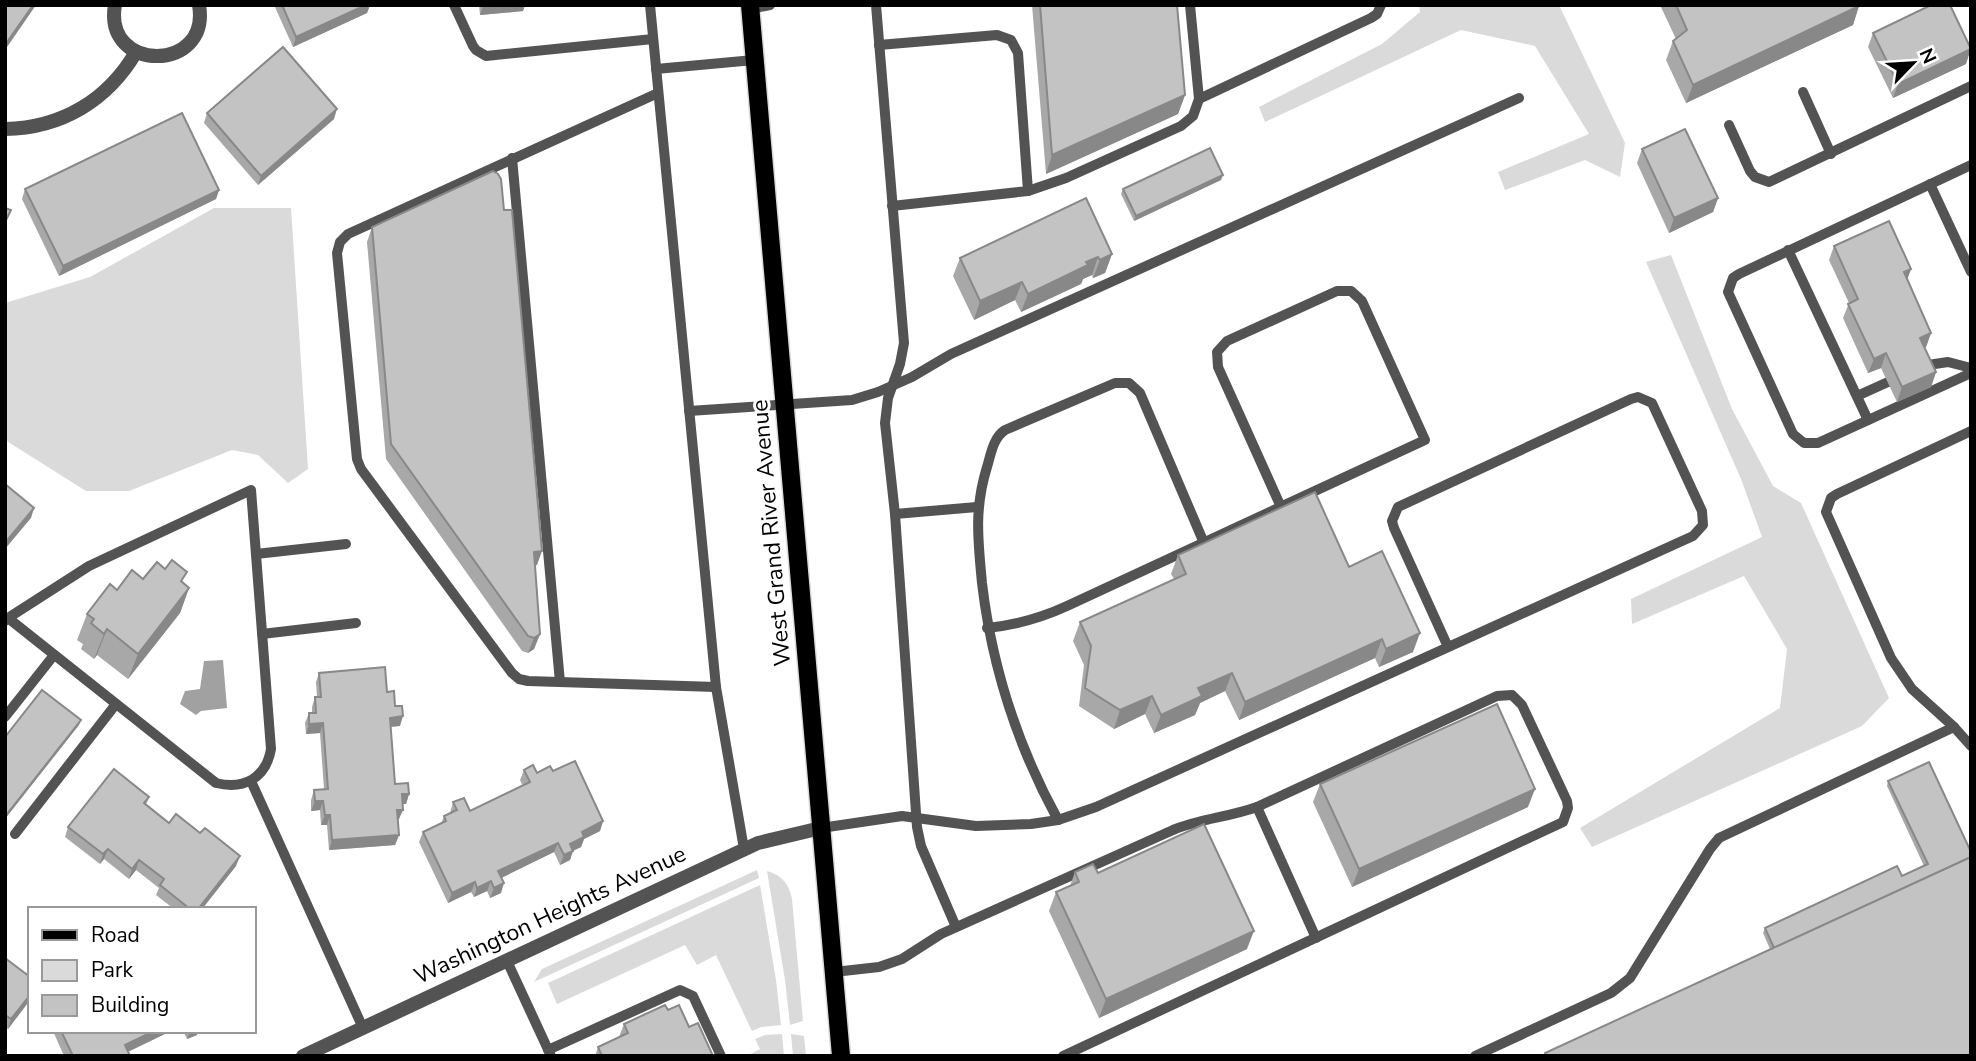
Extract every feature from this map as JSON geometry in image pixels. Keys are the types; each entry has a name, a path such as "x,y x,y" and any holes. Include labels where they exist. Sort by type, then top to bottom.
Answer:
{"main road":[{"name":"West Grand River Avenue","path":"750,7 841,1056"}],"street":[{"path":"115,5 115,24 119,35 136,52 159,57 181,50 190,43 200,21 199,5"},
{"path":"5,129 45,123 84,108 102,96 116,81 136,52"},
{"name":"Washington Heights Avenue","path":"303,1056 744,849 758,843 821,828"}],"lane":[{"path":"454,5 473,46 486,56 653,39"},
{"path":"650,5 716,687 744,849"},
{"path":"750,7 770,5"},
{"path":"876,5 904,343 900,364 891,387 885,423 895,514 916,818 921,846 956,927"},
{"path":"892,206 1028,191 1066,178 1181,126 1193,116 1199,99 1190,5"},
{"path":"1199,99 1371,18 1377,14 1381,5"},
{"path":"878,45 997,35 1011,40 1018,53 1028,191"},
{"path":"656,69 754,60"},
{"path":"1729,125 1750,171 1761,181 1776,180 1971,86"},
{"path":"1802,92 1831,154"},
{"path":"658,93 348,234 340,242 337,253 359,466 512,673 524,680 716,687"},
{"path":"689,411 852,400 891,387 951,354 1519,98"},
{"path":"512,158 560,682"},
{"path":"1971,165 1739,274 1729,284 1728,292 1793,434 1804,443 1811,444 1868,420 1971,371"},
{"path":"1930,184 1971,272"},
{"path":"1788,250 1868,420"},
{"path":"987,628 1048,615 1282,507 1425,440 1362,301 1351,290 1336,291 1227,341 1217,352 1217,367 1282,507"},
{"path":"1921,366 1948,362 1971,371"},
{"path":"1059,820 1014,726 1003,694 987,628 976,525 977,508 995,443 1001,433 1122,382 1129,383 1140,393 1204,542"},
{"path":"1857,396 1888,382"},
{"path":"821,828 888,818 1004,826 1059,820 1096,807 1448,648 1699,532 1704,518 1702,511 1652,403 1638,397 1631,399 1398,508 1392,521 1394,528 1448,648"},
{"path":"1971,431 1837,494 1831,498 1826,512 1891,658 1912,689 1971,746"},
{"path":"251,490 271,749 265,768 251,781 240,785 216,783 7,620 89,566 251,490"},
{"path":"895,514 977,508"},
{"path":"256,554 346,544"},
{"path":"262,634 356,623"},
{"path":"5,717 54,655"},
{"path":"834,972 890,964 956,927 1173,830 1196,822 1232,816 1256,807 1504,694 1512,695 1522,705 1567,801 1567,816 1557,827 1063,1056"},
{"path":"15,834 116,704"},
{"path":"1475,1056 1621,986 1639,967 1719,838 1954,727"},
{"path":"251,781 363,1028"},
{"path":"1256,807 1316,938"},
{"path":"507,961 550,1053 680,990 693,996 721,1056"}],"green space":[{"path":"1419,5 1559,5 1625,143 1620,177 1585,160 1505,190 1498,172 1589,134 1535,46 1461,30 1265,122 1259,107 1382,44 1420,12"},
{"path":"214,208 291,208 308,469 288,483 258,455 232,450 129,491 86,491 5,440 5,303 90,277"},
{"path":"1671,255 1732,409 1773,486 1801,503 1889,698 1862,726 1592,847 1580,828 1780,708 1787,649 1744,576 1632,624 1631,599 1762,537 1741,479 1646,262"},
{"path":"757,870 759,878 534,982 542,969"},
{"path":"767,871 784,881 792,899 803,1021 790,1025 785,980"},
{"path":"760,885 781,1025 752,1031 716,955 697,965 685,945 557,1004 548,983"},
{"path":"782,1034 784,1056 747,1056 760,1049 755,1039 765,1035"},
{"path":"791,1034 804,1036 806,1056 793,1056"}],"shaded area":[{"path":"223,660 227,708 201,711 196,715 180,704 185,691 200,689 204,661"}],"building":[{"path":"5,5 33,5 5,45"},
{"path":"282,5 366,5 296,37"},
{"path":"1040,5 1177,5 1185,95 1052,155"},
{"path":"1676,5 1859,6 1693,85 1673,41 1687,30"},
{"path":"1931,5 1950,5 1971,49 1898,84 1873,33"},
{"path":"283,47 337,109 261,176 207,113"},
{"path":"182,113 219,190 63,266 25,189"},
{"path":"1685,129 1718,198 1674,218 1642,149"},
{"path":"1210,148 1223,175 1136,216 1123,189"},
{"path":"493,171 501,179 504,210 512,210 542,551 534,552 540,634 534,638 528,636 391,444 372,227"},
{"path":"1086,198 1112,254 1100,260 1098,257 1086,262 1088,265 1028,294 1022,282 980,301 960,258"},
{"path":"5,208 11,210 5,222"},
{"path":"1889,221 1911,269 1904,272 1931,333 1920,338 1936,372 1902,387 1886,353 1874,359 1848,304 1858,299 1834,246"},
{"path":"5,484 34,508 5,543"},
{"path":"1315,492 1349,567 1382,551 1420,633 1386,649 1382,639 1245,702 1232,673 1198,688 1202,696 1161,715 1152,696 1120,710 1085,688 1091,646 1080,622 1186,574 1178,555"},
{"path":"172,560 187,572 181,581 189,588 138,654 107,629 104,634 91,623 94,619 87,614 110,584 117,590 132,570 143,579 157,562 165,569"},
{"path":"385,667 387,692 394,691 395,706 402,706 403,716 390,718 395,784 408,783 409,794 402,794 403,810 397,810 399,835 332,840 330,815 325,815 323,801 315,801 314,790 328,789 323,723 309,724 309,713 316,713 315,697 321,697 319,673"},
{"path":"42,690 81,720 7,814 5,737"},
{"path":"1497,704 1535,789 1359,869 1320,784"},
{"path":"575,761 603,821 582,832 584,837 570,844 573,851 564,855 558,843 498,871 504,883 494,888 491,881 477,888 475,882 452,893 423,832 446,821 444,816 457,810 453,802 464,798 470,811 530,782 524,770 533,765 537,773 550,766 553,771"},
{"path":"1929,762 1971,857 1774,948 1765,928 1897,866 1902,876 1928,864 1888,781"},
{"path":"114,769 149,797 144,803 169,823 176,814 200,833 205,828 240,856 200,907 188,907 160,885 164,879 139,860 132,869 108,849 103,854 68,827"},
{"path":"1204,824 1254,931 1106,999 1056,892 1079,882 1075,872 1093,864 1098,873"},
{"path":"1971,857 1971,1056 1546,1056 1545,1053"},
{"path":"5,958 28,975 28,998 11,1019 5,1015"},
{"path":"665,1005 668,1010 679,1005 689,1027 698,1023 713,1056 602,1056 598,1047 628,1033 624,1024"},
{"path":"62,1033 150,1033 125,1045 130,1056 73,1056"}]}
